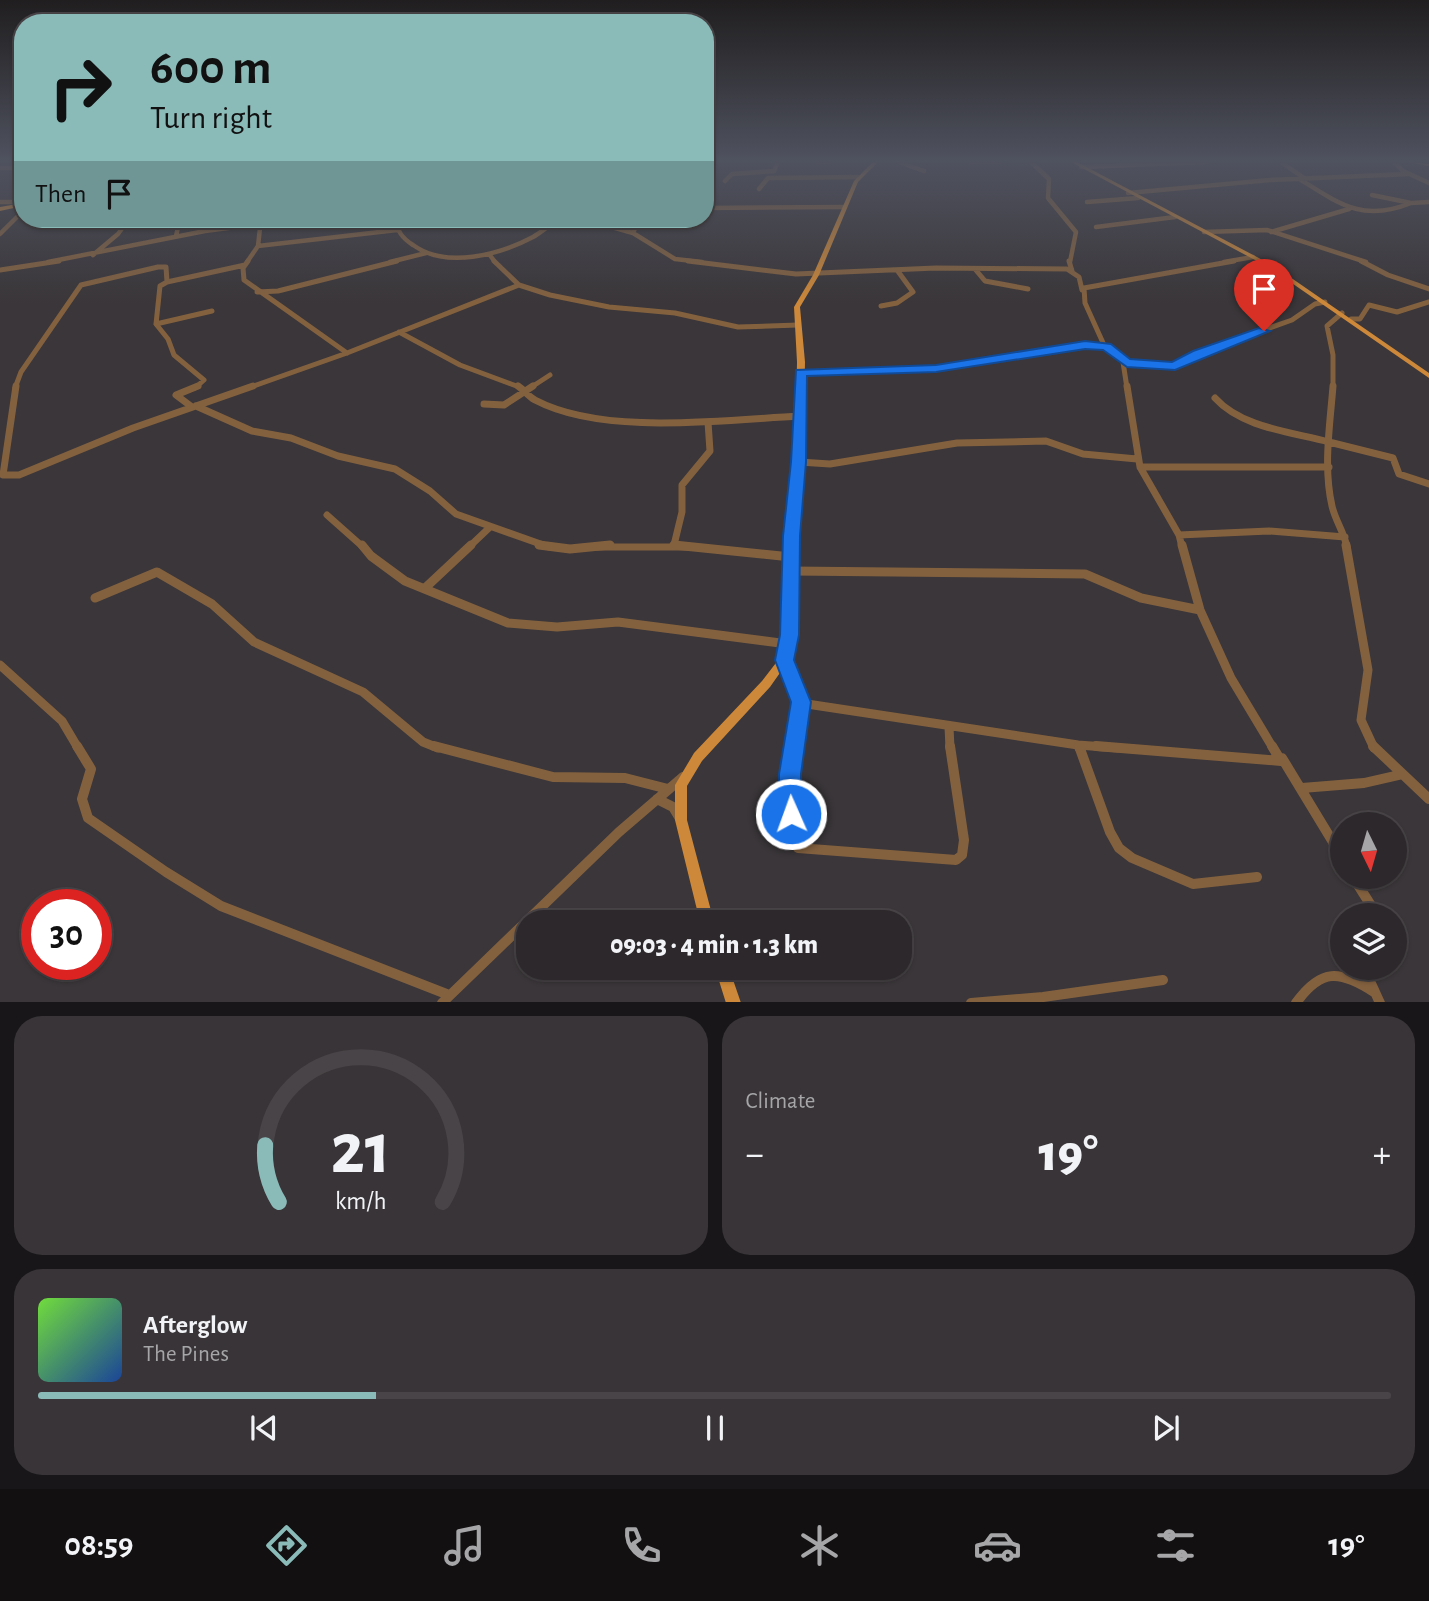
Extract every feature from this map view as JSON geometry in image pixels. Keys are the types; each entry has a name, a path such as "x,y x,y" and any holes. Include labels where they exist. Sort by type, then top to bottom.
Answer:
{"main road":[{"path":"704,910 681,820 679,794 686,774 784,660 788,644 799,462 800,372 797,307 816,275 844,209"},
{"path":"1158,209 1253,257 1351,319 1429,376"},
{"path":"726,980 734,1002"}],"street":[{"path":"1058,209 1070,221 1077,234 1076,249 1069,259 1072,271 1082,287 1092,325 1104,345 1123,362 1180,365 1197,354 1292,320 1315,304 1325,302"},
{"path":"1271,232 1350,209 1381,214 1395,209"},
{"path":"1096,228 1175,218"},
{"path":"0,234 14,220"},
{"path":"93,256 122,228"},
{"path":"176,236 178,228"},
{"path":"0,270 93,256 176,236 224,228"},
{"path":"260,228 258,246 245,265 242,276 257,292 347,353"},
{"path":"258,246 397,230 426,253 444,259 460,260 489,254 533,237 545,228"},
{"path":"616,228 634,233 675,258 816,275 897,270 1072,271"},
{"path":"634,233 636,228"},
{"path":"1204,232 1250,228 1271,232 1368,263 1388,275 1429,289"},
{"path":"257,292 267,292 426,253"},
{"path":"489,254 503,272 519,285 586,304 676,313 738,327 798,325"},
{"path":"1082,287 1253,257"},
{"path":"1368,263 1375,257"},
{"path":"245,265 167,282 160,286 156,324 168,339 174,355 204,380 197,387 176,395 194,406 252,431 291,438 338,456 395,469 423,486 457,514 489,528 554,549 674,545 792,557"},
{"path":"167,282 164,273 166,267 163,267 81,285 21,372 12,402 3,475 19,475 194,406 347,353 519,285"},
{"path":"975,269 985,281 1028,289"},
{"path":"881,306 897,303 913,292 897,270"},
{"path":"1351,319 1362,317 1364,308 1369,305 1397,312 1429,302"},
{"path":"156,324 212,311"},
{"path":"1342,313 1327,326 1334,355 1329,467 1332,508 1345,537 1368,670 1368,688 1360,718 1374,746 1399,775 1429,799"},
{"path":"398,332 460,365 489,374 524,390 533,399 584,417 637,423 799,416"},
{"path":"800,372 914,371 1065,347 1104,345"},
{"path":"1123,362 1138,463 1179,535 1200,610 1231,678 1254,720 1302,788 1330,836"},
{"path":"484,404 504,405 550,375"},
{"path":"1215,398 1219,406 1240,417 1393,458 1399,474 1429,484"},
{"path":"674,545 682,512 682,485 710,456 713,436 708,422"},
{"path":"799,462 830,464 957,443 1046,441 1083,454 1138,463 1329,467"},
{"path":"327,515 354,536 379,562 424,589 509,623 556,627 618,622 788,644"},
{"path":"424,589 489,528"},
{"path":"1179,535 1269,531 1345,537"},
{"path":"792,571 1085,574 1141,598 1200,610"},
{"path":"95,598 157,572 212,604 254,642 363,692 423,742 444,751 553,777 625,778 668,789"},
{"path":"784,660 801,702 790,774 791,821 795,843 806,850 956,860 962,855 964,840 951,767 949,727"},
{"path":"0,666 62,721 91,769 82,799 83,808 88,818 107,833 221,906 446,999 686,774"},
{"path":"801,702 1078,745 1276,762 1282,758"},
{"path":"1078,745 1110,832 1119,848 1132,858 1161,873 1193,884 1257,877"},
{"path":"1302,788 1364,783 1399,775"},
{"path":"657,799 673,807 681,820"},
{"path":"1297,1002 1307,984 1331,974 1355,978 1377,997"},
{"path":"983,1002 1043,997 1163,980"},
{"path":"1369,980 1377,997"}],"route":[{"path":"791,814 790,774 801,702 793,676 784,660 790,635 791,536 799,462 800,372 936,369 1085,345 1107,346 1119,359 1127,363 1175,366 1207,350 1264,331"}]}
